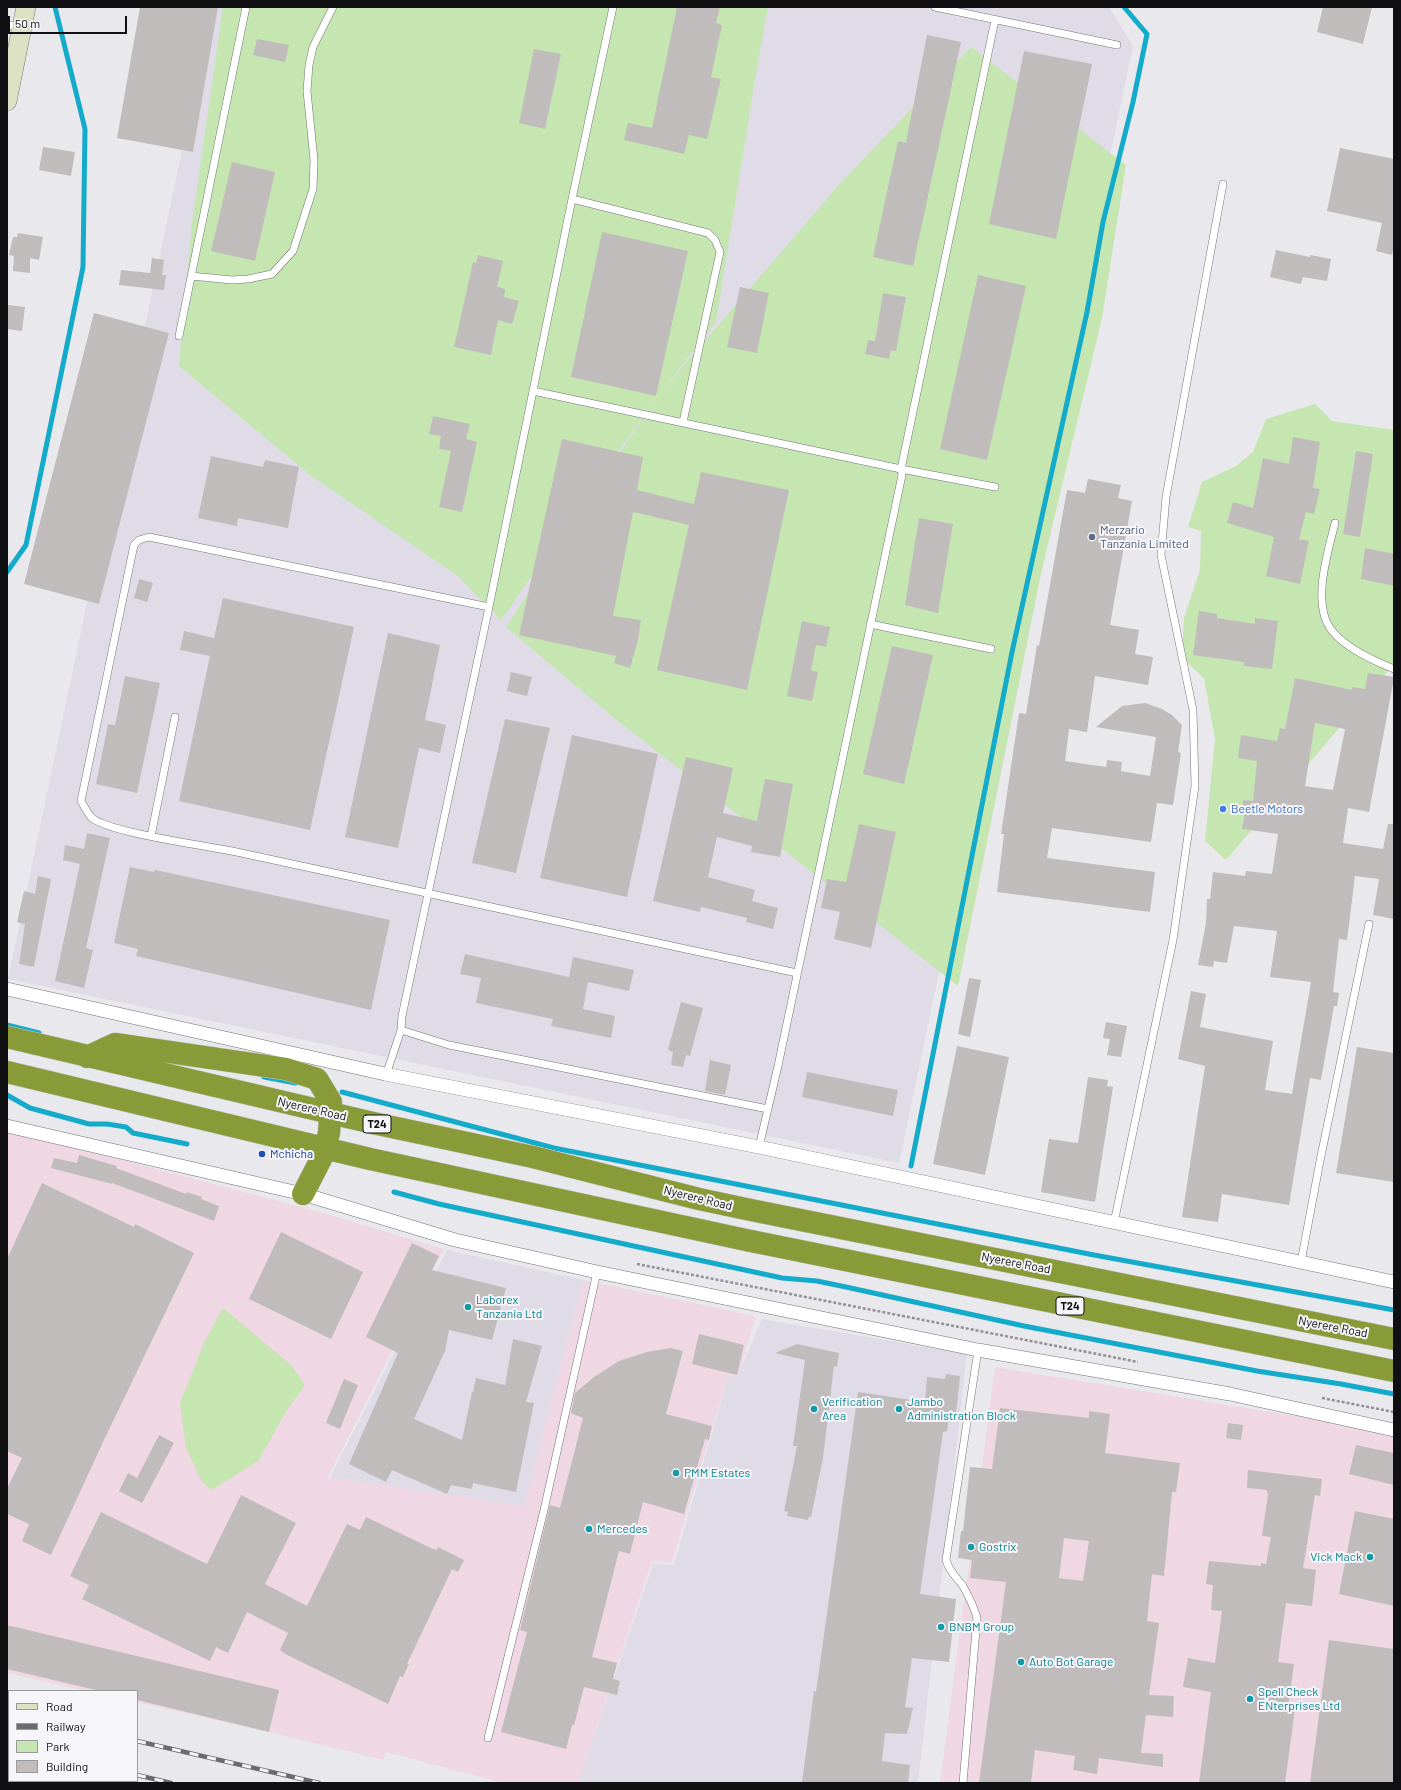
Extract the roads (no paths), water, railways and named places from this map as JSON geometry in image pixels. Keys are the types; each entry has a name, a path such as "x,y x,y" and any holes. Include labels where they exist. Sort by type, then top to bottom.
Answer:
{"highway":[{"name":"Nyerere Road","path":"7,1037 331,1114 533,1157 699,1199 1394,1339"},
{"path":"87,1057 115,1044 286,1069 317,1079 332,1102 329,1133 323,1155 303,1194"},
{"name":"T24","path":"7,1072 324,1148 746,1240 1394,1372"}],"street":[{"path":"7,101 14,27 26,7"},
{"path":"7,988 386,1075 759,1147 1394,1282"},
{"path":"7,1126 303,1194 455,1240 597,1272 978,1350 1230,1394 1394,1430"}],"lane":[{"path":"179,336 246,7"},
{"path":"191,276 232,280 248,279 272,274 293,251 313,189 314,160 307,90 310,64 313,47 333,7"},
{"path":"386,1075 401,1030 402,1016 490,607 572,198 614,7"},
{"path":"936,7 1117,45"},
{"path":"759,1147 902,475 900,469 995,20"},
{"path":"1114,1223 1173,940 1195,786 1193,710 1161,555 1166,497 1222,184"},
{"path":"572,198 708,233 715,240 720,252 683,422"},
{"path":"533,391 900,469 995,487"},
{"path":"1335,523 1322,578 1322,604 1330,628 1343,640 1372,659 1394,669"},
{"path":"490,607 150,537 139,540 134,545 81,801 91,817 102,824 151,836 232,851 797,974"},
{"path":"870,624 991,649"},
{"path":"151,836 175,717"},
{"path":"1301,1262 1320,1161 1369,924"},
{"path":"401,1030 449,1045 768,1109"},
{"path":"488,1738 544,1510 597,1272"},
{"path":"963,1783 977,1618 972,1601 962,1584 952,1574 946,1560 978,1350"}],"waterway":[{"path":"7,572 26,545 83,267 85,129 55,7"},
{"path":"911,1166 1012,652 1087,312 1103,222 1133,102 1147,34 1124,7"},
{"path":"7,1025 39,1033"},
{"path":"264,1077 296,1083"},
{"path":"342,1092 554,1148 1094,1255 1394,1310"},
{"path":"7,1095 30,1108 89,1124 107,1124 126,1127 133,1133 187,1144"},
{"path":"394,1192 439,1204 782,1278 817,1281 1024,1326 1257,1371 1394,1394"},
{"path":"18,1782 22,1783"}],"railway":[{"path":"138,1741 319,1783"},
{"path":"138,1775 171,1783"}],"place":[{"name":"Merzario Tanzania Limited","path":"1092,537"},
{"name":"Beetle Motors","path":"1223,809"},
{"name":"Mchicha","path":"262,1154"},
{"name":"Laborex Tanzania Ltd","path":"468,1307"},
{"name":"Verification Area","path":"814,1409"},
{"name":"Jambo Administration Block","path":"899,1409"},
{"name":"PMM Estates","path":"676,1473"},
{"name":"Mercedes","path":"589,1529"},
{"name":"Gostrix","path":"971,1547"},
{"name":"Vick Mack","path":"1370,1557"},
{"name":"BNBM Group","path":"941,1627"},
{"name":"Auto Bot Garage","path":"1021,1662"},
{"name":"Spell Check ENterprises Ltd","path":"1250,1699"}]}
